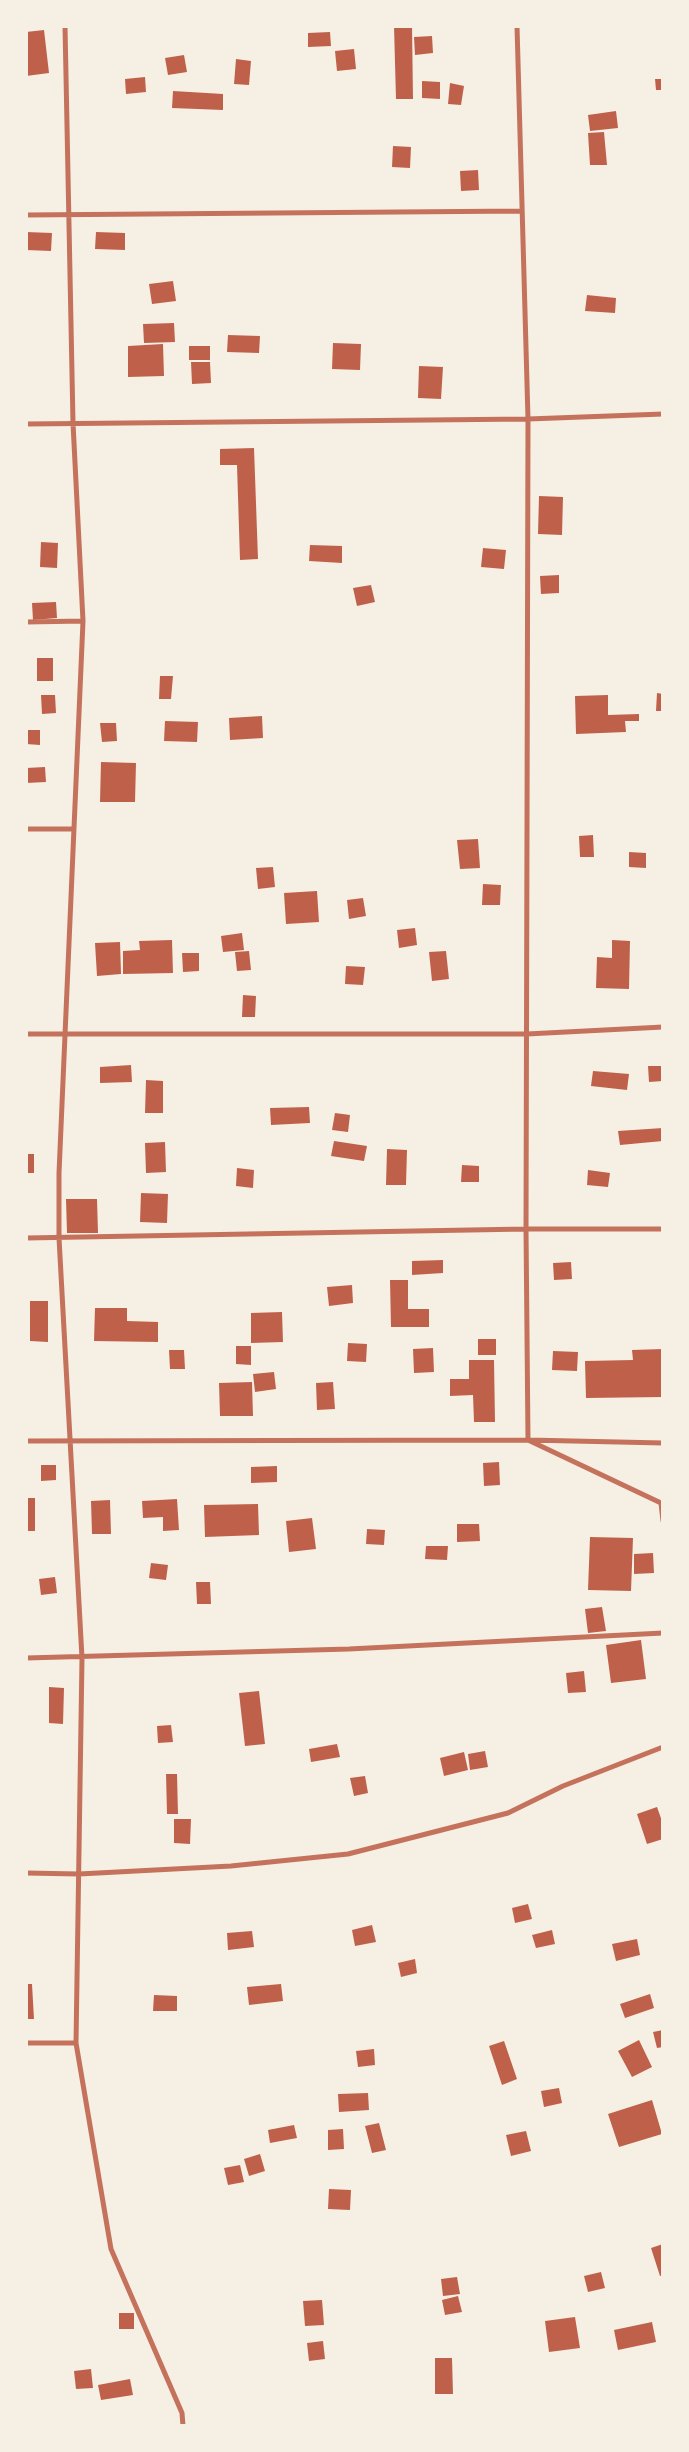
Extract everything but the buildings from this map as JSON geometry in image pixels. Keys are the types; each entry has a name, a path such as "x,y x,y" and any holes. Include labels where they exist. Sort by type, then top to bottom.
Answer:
{"street":[{"path":"64,26 73,424 83,621 59,1173 59,1238 82,1658 76,2043 110,2249 182,2414 184,2426"},
{"path":"517,26 528,419 526,1228 528,1440"},
{"path":"26,215 522,211"},
{"path":"26,424 528,419 663,414"},
{"path":"26,622 83,621"},
{"path":"26,830 74,829"},
{"path":"26,1034 527,1034 663,1027"},
{"path":"26,1238 526,1228 663,1229"},
{"path":"528,1440 661,1503 663,1522"},
{"path":"26,1441 528,1440 663,1443"},
{"path":"26,1658 82,1658 348,1649 663,1633"},
{"path":"26,1873 79,1874 231,1866 348,1854 508,1813 563,1786 663,1747"},
{"path":"26,2044 76,2043"}]}
